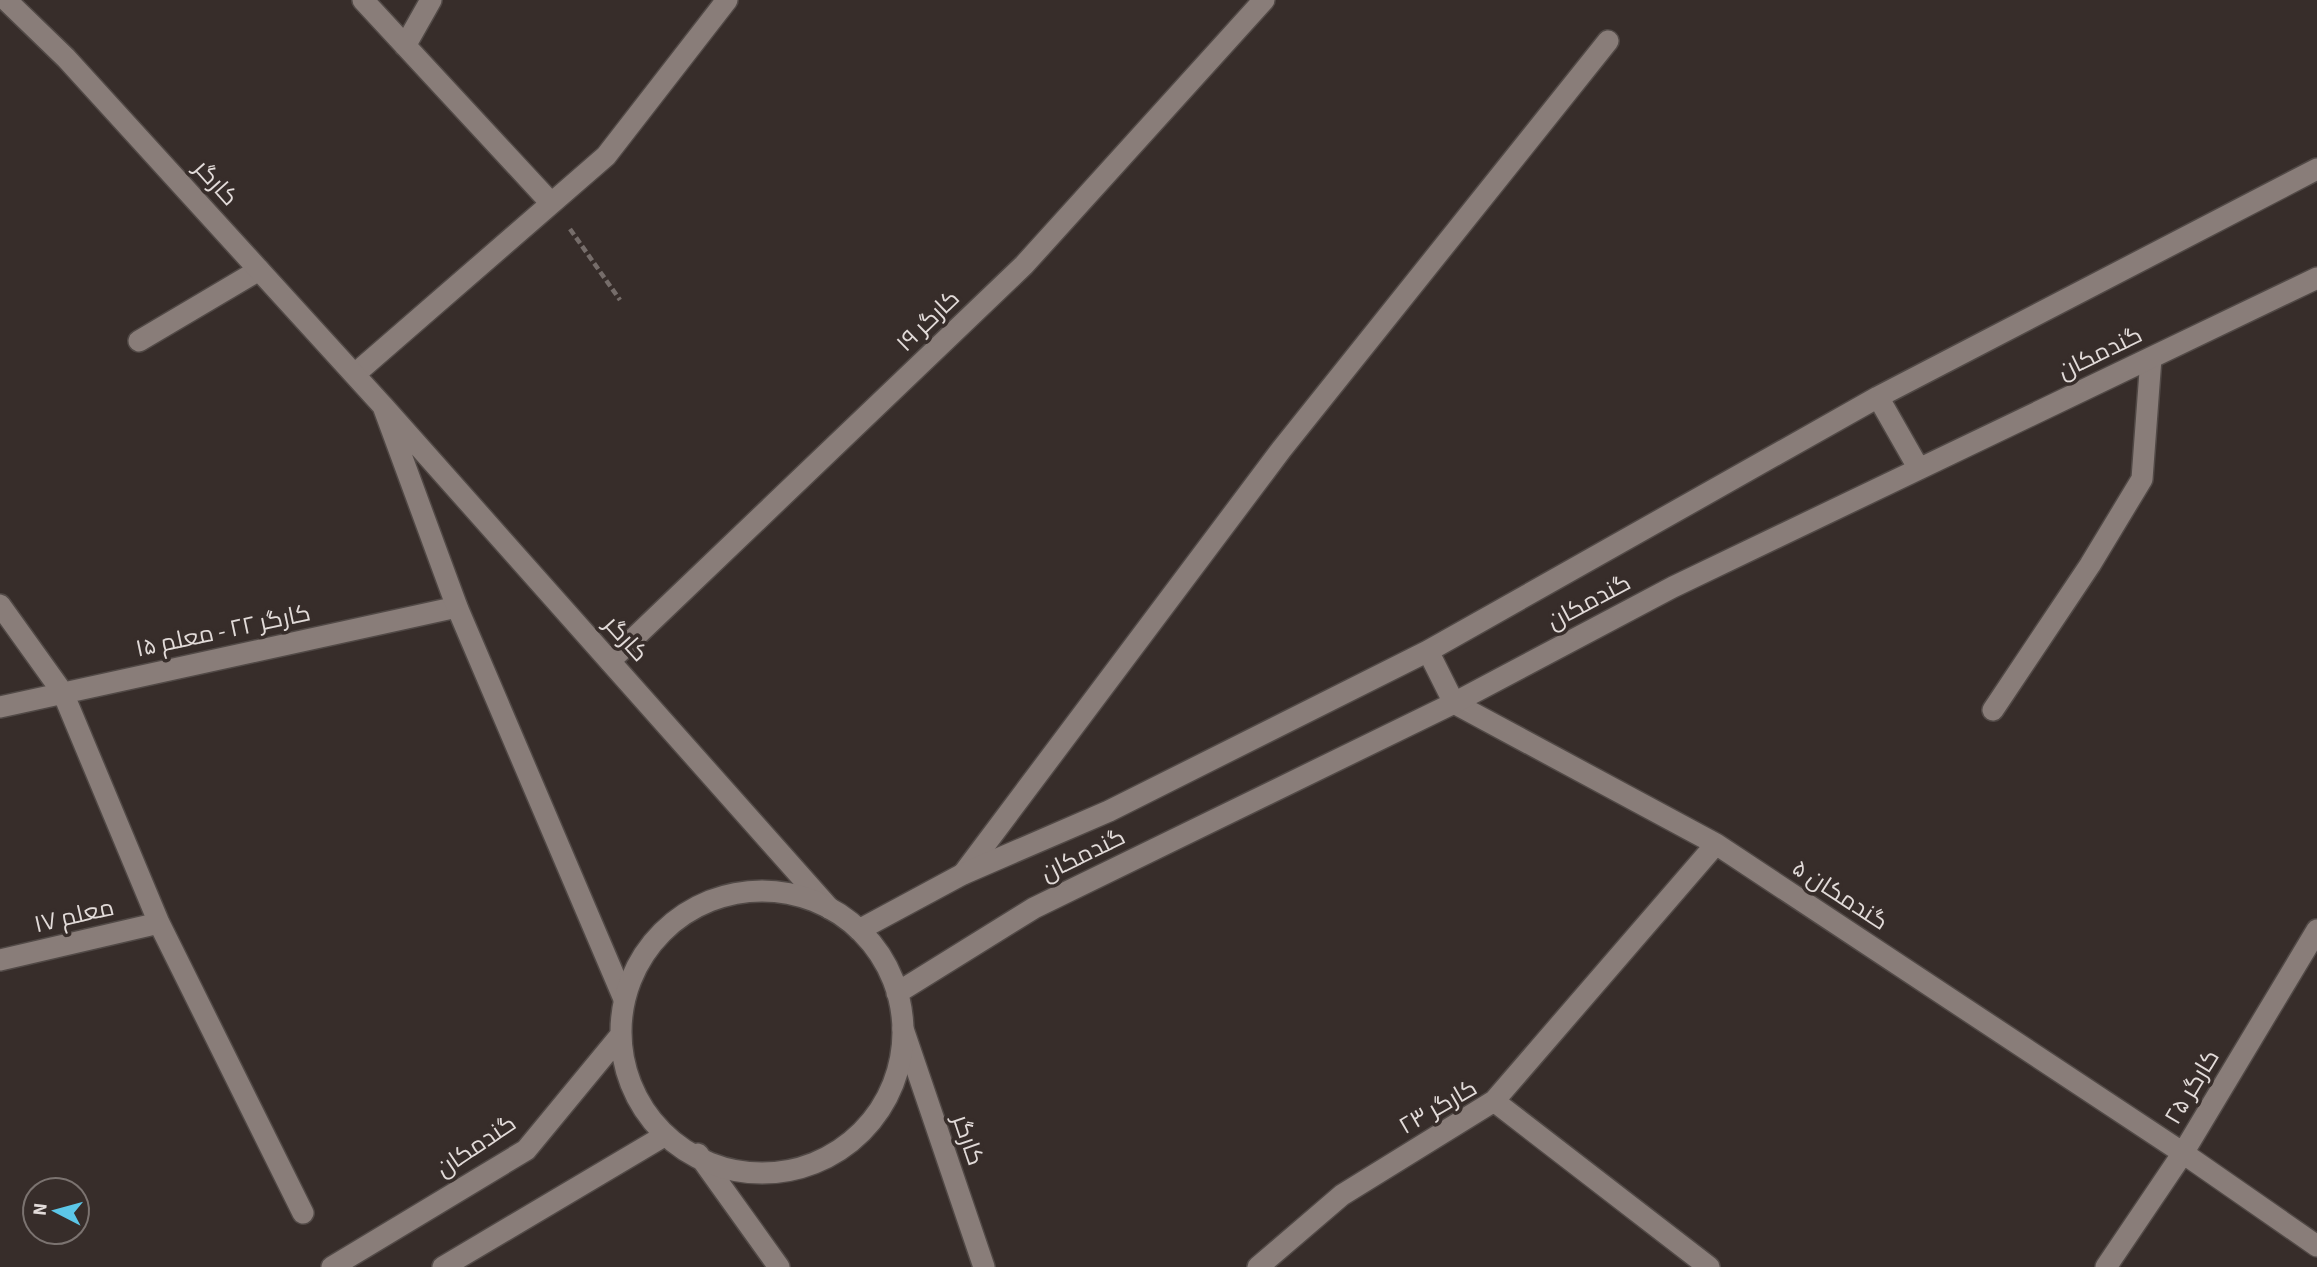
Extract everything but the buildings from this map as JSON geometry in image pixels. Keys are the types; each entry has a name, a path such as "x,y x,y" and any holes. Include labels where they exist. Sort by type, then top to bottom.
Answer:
{"street":[{"name":"کارگر","path":"6,0 66,58 355,374 830,908"},
{"path":"363,0 551,203"},
{"path":"405,46 431,0"},
{"path":"355,374 606,156 727,0"},
{"name":"کارگر ۱۹","path":"610,661 1024,265 1264,0"},
{"name":"گندمکان","path":"963,874 1281,450 1608,41"},
{"name":"گندمکان","path":"859,930 963,874 1109,811 1428,652 1878,397 2317,169"},
{"path":"139,341 259,270"},
{"name":"گندمکان","path":"897,993 1034,908 1454,703 1672,587 2317,278"},
{"path":"1993,710 2142,479 2151,358"},
{"path":"1878,397 1919,469"},
{"name":"کارگر","path":"383,406 457,607 624,999"},
{"path":"0,605 63,693 159,923 303,1213"},
{"name":"کارگر ۲۲ - معلم ۱۵","path":"0,707 457,607"},
{"path":"1428,652 1454,703"},
{"name":"گندمکان ۵","path":"1454,703 1716,844 2183,1153 2317,1247"},
{"path":"1494,1101 1716,844"},
{"path":"759,891 795,895 830,908 859,930 883,959 897,993 903,1030 899,1066 886,1101 863,1131 835,1154 801,1169 765,1175 728,1171 664,1136 641,1106 626,1072 620,1036 624,999 638,964 660,934 689,911 722,896 759,891"},
{"name":"معلم ۱۷","path":"0,960 159,923"},
{"name":"کارگر ۲۵","path":"2106,1267 2183,1153 2317,930"},
{"name":"کارگر","path":"903,1030 984,1267"},
{"name":"گندمکان","path":"331,1267 526,1150 620,1036"},
{"name":"کارگر ۲۳","path":"1258,1267 1342,1195 1494,1101 1709,1267"},
{"path":"443,1267 664,1136"},
{"path":"698,1154 779,1267"}],"path":[{"path":"551,203 620,300"}]}
